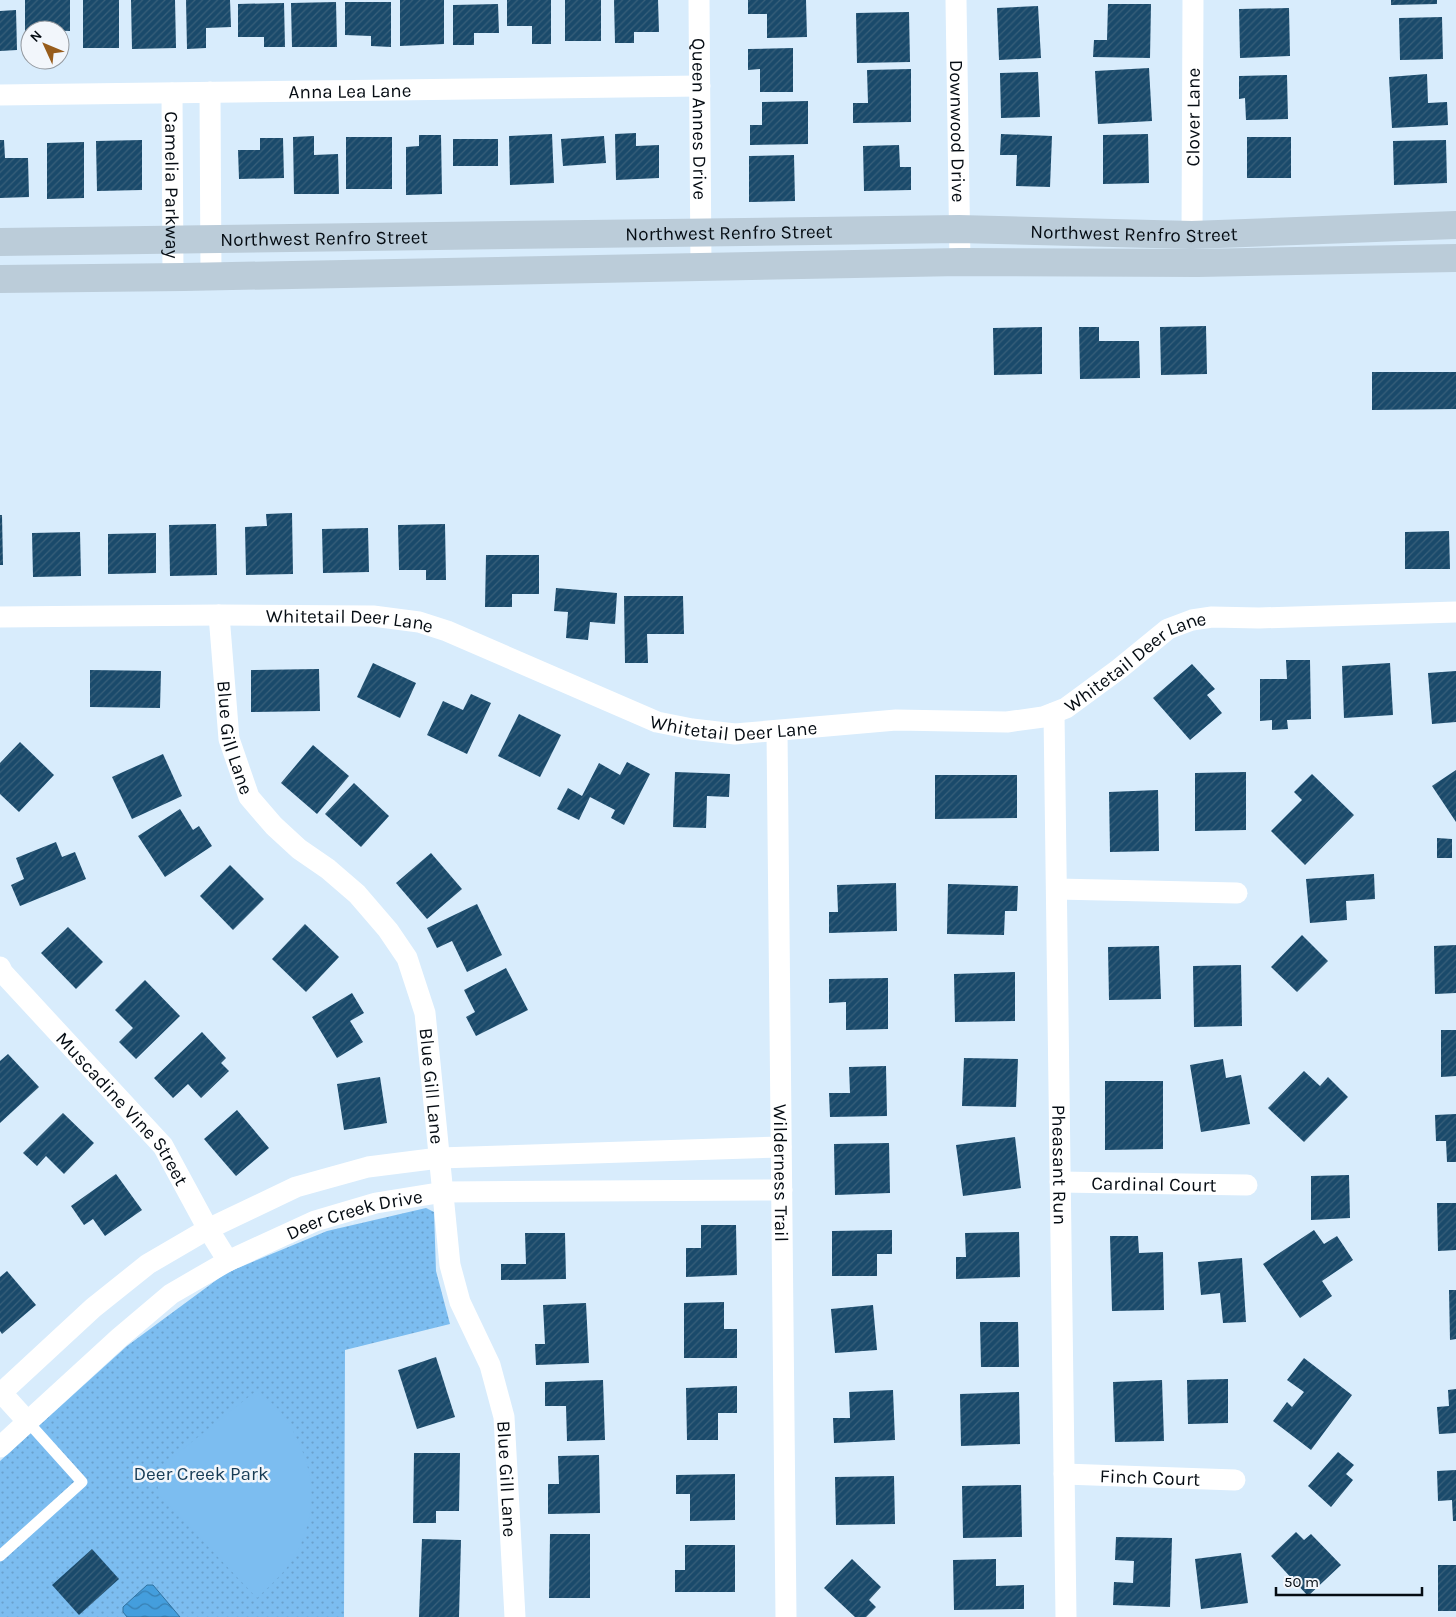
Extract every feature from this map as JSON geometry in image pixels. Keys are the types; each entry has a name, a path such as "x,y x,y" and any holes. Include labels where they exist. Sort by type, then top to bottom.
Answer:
{"main road":[{"name":"Northwest Renfro Street","path":"0,242 959,229 1192,235 1456,225"},
{"name":"Northwest Renfro Street","path":"0,279 211,277 960,262 1198,263 1456,258"}],"street":[{"name":"Queen Annes Drive","path":"699,0 701,268"},
{"name":"Downwood Drive","path":"956,0 960,262"},
{"name":"Clover Lane","path":"1192,0 1192,235"},
{"name":"Anna Lea Lane","path":"0,95 700,86"},
{"name":"Camelia Parkway","path":"210,92 211,277"},
{"name":"Camelia Parkway","path":"172,93 173,277"},
{"name":"Whitetail Deer Lane","path":"0,617 373,616 419,622 447,631 657,722 692,729 735,734 896,720 1007,722 1043,717 1066,708 1119,669 1168,629 1192,620 1212,617 1259,618 1456,612"},
{"name":"Blue Gill Lane","path":"219,615 229,739 249,797 274,826 357,894 388,930 407,958 425,1013 450,1265 460,1302 490,1365 504,1417 515,1617"},
{"name":"Pheasant Run","path":"1054,713 1066,1617"},
{"name":"Wilderness Trail","path":"777,731 786,1617"},
{"path":"1057,889 1237,893"},
{"name":"Muscadine Vine Street","path":"0,967 3,973 163,1146 208,1229 228,1261"},
{"name":"Deer Creek Drive","path":"0,1393 93,1308 148,1264 208,1229 296,1187 368,1167 439,1158 781,1147"},
{"name":"Cardinal Court","path":"1060,1182 1247,1185"},
{"name":"Deer Creek Drive","path":"0,1447 119,1338 171,1294 228,1261 315,1221 376,1203 444,1192 782,1190"},
{"path":"0,1393 28,1422"},
{"name":"Finch Court","path":"1064,1474 1235,1480"}],"lane":[{"path":"0,1556 82,1482 28,1422"}],"green space":[{"name":"Deer Creek Park","path":"426,1208 434,1212 436,1271 450,1324 345,1350 344,1617 0,1617 0,1461 127,1346 226,1273 327,1231"},
{"path":"256,1391 278,1409 292,1429 307,1464 311,1492 309,1519 299,1548 286,1569 257,1598 158,1494 159,1468"}],"water":[{"path":"147,1585 153,1585 180,1617 127,1617 123,1612 123,1607"}],"building":[{"path":"25,0 70,0 70,20 25,20"},
{"path":"83,0 119,0 119,48 83,48"},
{"path":"131,0 175,0 176,48 132,49"},
{"path":"186,0 230,0 231,27 206,28 206,48 187,49"},
{"path":"400,0 444,0 444,44 400,46"},
{"path":"507,0 551,0 551,44 532,44 532,26 507,26"},
{"path":"565,0 601,0 601,41 565,41"},
{"path":"614,0 658,0 659,32 634,32 634,43 615,43"},
{"path":"748,0 806,0 807,37 767,38 767,14 748,14"},
{"path":"1391,0 1437,0 1437,4 1391,5"},
{"path":"336,2 337,47 292,47 291,3"},
{"path":"345,2 391,2 391,47 371,46 371,36 345,35"},
{"path":"284,3 285,47 264,47 264,37 238,37 238,4"},
{"path":"498,4 499,33 474,33 474,45 453,45 453,5"},
{"path":"1108,4 1151,4 1150,58 1093,57 1094,40 1107,40"},
{"path":"1038,6 1041,58 999,60 997,8"},
{"path":"1289,8 1290,56 1240,58 1239,9"},
{"path":"16,10 17,50 0,51 0,11"},
{"path":"909,12 910,62 857,63 856,13"},
{"path":"1442,17 1443,59 1400,60 1399,18"},
{"path":"793,48 793,92 760,92 760,69 748,70 748,49"},
{"path":"1149,68 1152,121 1098,124 1095,71"},
{"path":"911,69 911,122 853,123 853,103 868,103 867,70"},
{"path":"1038,72 1040,117 1001,118 1000,73"},
{"path":"1427,74 1428,103 1447,102 1448,125 1392,128 1389,77"},
{"path":"1287,75 1288,119 1246,120 1245,98 1239,99 1239,76"},
{"path":"808,101 808,144 750,145 750,125 762,125 762,102"},
{"path":"636,133 636,146 659,145 659,178 616,180 615,134"},
{"path":"552,134 554,183 510,185 509,136"},
{"path":"1001,134 1052,136 1050,187 1016,186 1017,155 1000,155"},
{"path":"1148,134 1149,183 1103,184 1103,135"},
{"path":"419,135 441,135 442,194 406,195 406,147 419,146"},
{"path":"314,136 314,155 338,154 339,194 294,194 293,137"},
{"path":"604,136 606,163 563,166 561,139"},
{"path":"346,137 392,137 392,189 346,189"},
{"path":"1247,137 1291,137 1291,178 1247,178"},
{"path":"260,138 283,138 284,178 239,179 238,150 260,150"},
{"path":"453,139 498,139 498,166 453,166"},
{"path":"0,140 4,140 5,158 28,158 29,197 0,198"},
{"path":"142,140 142,190 97,191 96,141"},
{"path":"1446,140 1447,183 1394,185 1393,141"},
{"path":"84,142 84,198 47,199 47,143"},
{"path":"899,145 900,167 911,167 911,190 864,191 863,146"},
{"path":"794,155 795,201 749,202 749,156"},
{"path":"1206,326 1207,374 1161,375 1160,327"},
{"path":"1042,327 1042,374 994,375 993,328"},
{"path":"1079,327 1099,327 1099,341 1139,341 1140,378 1080,379"},
{"path":"1372,372 1456,372 1456,409 1372,410"},
{"path":"292,513 293,574 246,575 245,527 267,526 266,514"},
{"path":"0,515 2,515 3,565 0,565"},
{"path":"216,524 217,575 170,576 169,525"},
{"path":"445,524 446,580 426,580 426,570 399,570 398,525"},
{"path":"368,528 369,572 323,573 322,529"},
{"path":"1449,531 1450,569 1405,569 1405,532"},
{"path":"80,532 81,576 33,577 32,533"},
{"path":"156,533 156,573 108,574 108,534"},
{"path":"486,555 539,555 539,594 512,594 512,607 485,607"},
{"path":"556,588 617,593 615,624 590,622 588,640 566,638 568,612 554,611"},
{"path":"624,596 683,596 684,634 647,634 648,663 625,663"},
{"path":"1286,660 1310,660 1311,719 1287,720 1288,729 1272,730 1272,720 1260,721 1260,679 1287,679"},
{"path":"373,663 416,683 400,718 357,697"},
{"path":"1390,663 1393,715 1344,718 1342,666"},
{"path":"1192,664 1215,689 1207,695 1222,713 1190,740 1153,698"},
{"path":"319,669 320,711 251,712 251,670"},
{"path":"90,670 161,671 160,708 90,707"},
{"path":"1456,671 1456,722 1432,724 1428,673"},
{"path":"471,694 491,703 467,754 427,735 443,701 463,710"},
{"path":"519,714 561,735 540,777 498,756"},
{"path":"20,742 54,775 19,812 0,794 0,763"},
{"path":"313,745 349,776 317,814 281,783"},
{"path":"163,754 182,796 132,819 112,777"},
{"path":"627,762 650,774 624,825 611,818 615,810 590,797 579,820 557,809 568,788 582,796 599,763 620,775"},
{"path":"1456,770 1456,822 1432,786"},
{"path":"675,772 730,774 729,797 707,796 706,828 673,827"},
{"path":"1246,772 1246,830 1195,831 1195,773"},
{"path":"1312,774 1354,815 1305,865 1271,831 1302,800 1294,792"},
{"path":"935,775 1017,775 1017,818 935,819"},
{"path":"354,783 389,816 361,847 325,814"},
{"path":"1158,790 1159,851 1110,852 1109,792"},
{"path":"180,809 193,830 199,826 212,846 165,877 138,836"},
{"path":"1437,838 1452,839 1452,858 1437,858"},
{"path":"56,842 62,857 75,852 86,879 20,906 11,885 24,879 16,858"},
{"path":"431,853 462,889 427,919 396,883"},
{"path":"230,865 264,899 233,930 200,896"},
{"path":"1374,874 1375,899 1346,901 1347,920 1310,923 1306,879"},
{"path":"896,883 897,931 829,933 829,912 838,912 837,885"},
{"path":"948,884 1018,886 1017,911 1005,911 1004,935 947,934"},
{"path":"477,904 502,955 467,972 452,941 437,948 427,928"},
{"path":"305,924 339,957 306,992 272,959"},
{"path":"68,927 103,962 76,989 41,953"},
{"path":"1302,935 1328,961 1297,992 1271,967"},
{"path":"1456,945 1456,993 1435,994 1434,946"},
{"path":"1159,946 1161,999 1109,1000 1108,947"},
{"path":"1241,965 1242,1026 1194,1027 1193,966"},
{"path":"506,968 528,1010 476,1036 466,1017 475,1012 464,990"},
{"path":"1015,972 1015,1021 955,1022 954,974"},
{"path":"888,978 888,1029 846,1030 846,1002 829,1003 829,979"},
{"path":"145,980 180,1016 136,1059 119,1042 133,1028 115,1010"},
{"path":"352,993 364,1013 350,1021 363,1042 337,1058 312,1017"},
{"path":"1441,1030 1456,1030 1456,1076 1441,1077"},
{"path":"202,1032 226,1058 221,1063 229,1071 201,1098 188,1084 173,1098 154,1078"},
{"path":"8,1054 39,1087 0,1123 0,1061"},
{"path":"964,1058 1018,1059 1016,1107 962,1106"},
{"path":"1223,1059 1226,1078 1241,1075 1250,1124 1201,1132 1190,1065"},
{"path":"886,1066 887,1116 830,1117 829,1093 850,1093 849,1067"},
{"path":"1304,1071 1320,1086 1328,1077 1348,1097 1304,1142 1268,1108"},
{"path":"380,1077 387,1123 344,1130 337,1084"},
{"path":"1105,1081 1163,1081 1163,1149 1105,1150"},
{"path":"237,1110 269,1148 236,1176 204,1139"},
{"path":"63,1113 94,1143 64,1174 46,1156 37,1166 23,1153"},
{"path":"1456,1114 1456,1162 1447,1162 1446,1141 1436,1141 1435,1115"},
{"path":"1015,1137 1021,1188 963,1196 956,1145"},
{"path":"889,1143 890,1193 835,1195 834,1144"},
{"path":"116,1174 142,1210 105,1236 93,1219 84,1225 71,1206"},
{"path":"1349,1175 1350,1218 1311,1220 1311,1176"},
{"path":"1437,1203 1456,1203 1456,1250 1438,1251"},
{"path":"701,1225 736,1225 737,1275 686,1277 686,1248 701,1248"},
{"path":"892,1230 892,1254 877,1254 877,1276 832,1276 832,1231"},
{"path":"1314,1230 1324,1244 1337,1236 1353,1260 1322,1281 1332,1296 1300,1318 1263,1264"},
{"path":"1019,1232 1020,1277 956,1279 956,1257 966,1257 965,1233"},
{"path":"525,1233 565,1233 566,1279 501,1280 501,1264 526,1264"},
{"path":"1110,1236 1138,1236 1139,1253 1163,1252 1164,1310 1112,1311"},
{"path":"1242,1258 1246,1322 1223,1323 1220,1293 1201,1295 1198,1262"},
{"path":"7,1271 36,1305 2,1334 0,1331 0,1277"},
{"path":"1449,1290 1456,1290 1456,1339 1450,1340"},
{"path":"724,1302 724,1329 737,1329 737,1358 684,1358 684,1303"},
{"path":"586,1303 589,1363 536,1365 535,1344 545,1344 543,1305"},
{"path":"873,1305 877,1350 835,1353 831,1309"},
{"path":"980,1322 1018,1322 1019,1367 981,1367"},
{"path":"436,1357 455,1417 417,1429 398,1370"},
{"path":"1304,1358 1352,1395 1311,1450 1273,1421 1287,1402 1292,1407 1304,1392 1287,1380"},
{"path":"1228,1379 1228,1423 1188,1424 1187,1380"},
{"path":"603,1380 605,1440 567,1441 566,1406 545,1406 545,1382"},
{"path":"1162,1380 1164,1441 1115,1442 1113,1382"},
{"path":"737,1386 737,1413 718,1413 718,1440 687,1440 686,1388"},
{"path":"1456,1389 1456,1433 1439,1434 1437,1407 1449,1406 1448,1390"},
{"path":"893,1390 895,1440 834,1443 833,1418 850,1418 849,1392"},
{"path":"1019,1392 1020,1444 961,1446 960,1394"},
{"path":"1338,1452 1354,1465 1346,1474 1353,1480 1331,1507 1308,1486"},
{"path":"414,1453 460,1453 459,1511 436,1511 436,1523 413,1523"},
{"path":"599,1455 600,1513 548,1514 548,1484 559,1484 558,1456"},
{"path":"1456,1470 1456,1521 1453,1521 1452,1500 1438,1501 1437,1471"},
{"path":"735,1474 735,1520 690,1521 690,1494 676,1494 676,1475"},
{"path":"894,1476 895,1524 836,1525 835,1477"},
{"path":"1021,1485 1022,1537 963,1538 962,1486"},
{"path":"1296,1532 1304,1540 1311,1534 1341,1565 1308,1596 1271,1556"},
{"path":"550,1534 590,1534 590,1598 549,1598"},
{"path":"1116,1537 1172,1538 1170,1607 1113,1605 1114,1582 1133,1583 1134,1561 1115,1560"},
{"path":"422,1539 461,1540 459,1617 419,1617"},
{"path":"685,1545 735,1545 735,1592 675,1592 675,1570 685,1570"},
{"path":"92,1549 119,1579 79,1615 52,1585"},
{"path":"1241,1553 1248,1603 1201,1609 1195,1559"},
{"path":"852,1559 881,1587 869,1600 876,1607 866,1617 855,1617 824,1588"},
{"path":"996,1559 996,1586 1024,1585 1024,1609 954,1610 953,1560"},
{"path":"1438,1565 1456,1565 1456,1611 1438,1611"}]}
